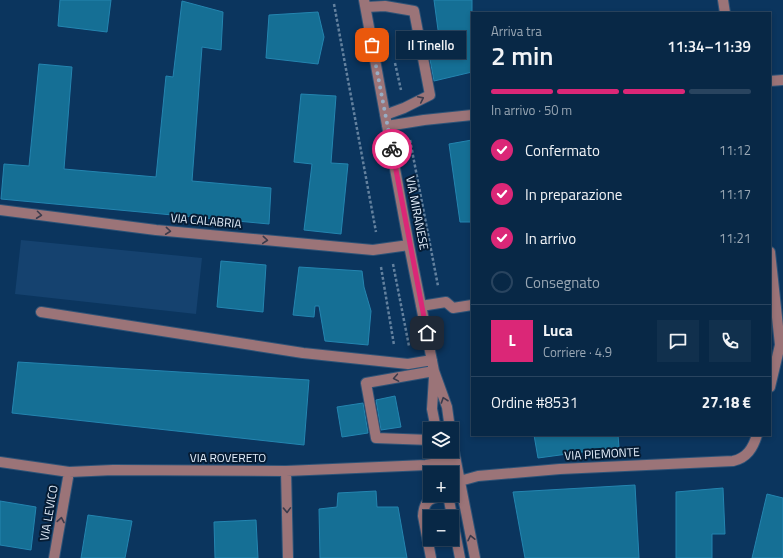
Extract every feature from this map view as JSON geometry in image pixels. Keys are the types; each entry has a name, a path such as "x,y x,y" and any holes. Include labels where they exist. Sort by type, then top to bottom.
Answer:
{"street":[{"path":"723,0 725,12"},
{"path":"365,4 414,11 430,95 386,115"},
{"name":"VIA MIRANESE","path":"365,4 409,245 434,371 446,406 449,422"},
{"path":"771,81 783,80"},
{"path":"387,126 471,115"},
{"name":"VIA CALABRIA","path":"0,210 156,230 373,250 409,245"},
{"path":"771,263 780,345 771,383"},
{"path":"421,306 446,302 453,308 471,305"},
{"path":"42,312 303,353 408,364 432,360"},
{"path":"423,440 376,438 366,383 434,371 432,409 435,422"},
{"name":"VIA PIEMONTE","path":"460,481 478,476 560,469 737,460 745,456 754,443 757,436"},
{"path":"441,458 443,466"},
{"path":"455,460 475,558"},
{"name":"VIA ROVERETO","path":"0,462 69,472 113,470 286,471 426,466 455,460"},
{"path":"286,471 288,558"},
{"name":"VIA LEVICO","path":"54,558 69,472"},
{"path":"428,502 423,511 423,516 431,558"},
{"path":"446,502 460,558"},
{"path":"458,502 461,511 467,518"}],"path":[{"path":"334,4 376,236"}],"shaded area":[{"path":"21,240 202,258 196,314 15,294"}],"building":[{"path":"60,0 111,0 107,32 58,26"},
{"path":"434,0 472,0 471,72 434,81 429,54 441,52"},
{"path":"182,1 223,12 221,50 202,47 192,181 271,188 269,224 1,199 4,164 29,166 39,64 72,67 64,169 156,177 166,76 173,77"},
{"path":"318,12 324,37 318,64 266,58 269,15"},
{"path":"301,94 336,96 331,163 348,164 341,234 304,230 312,164 294,162"},
{"path":"471,140 471,222 460,222 449,144"},
{"path":"221,261 266,265 263,312 217,307"},
{"path":"299,267 362,271 364,287 371,311 368,345 325,341 319,306 315,306 314,317 293,315"},
{"path":"18,362 309,380 304,445 12,413"},
{"path":"395,396 401,427 381,430 376,400"},
{"path":"363,403 368,433 342,437 337,407"},
{"path":"534,436 618,436 619,447 538,458"},
{"path":"635,485 639,558 525,558 513,492"},
{"path":"723,488 725,534 712,534 712,558 676,558 676,492"},
{"path":"376,491 377,507 398,507 407,558 320,558 319,509 337,507 338,493"},
{"path":"767,494 783,498 783,558 752,558"},
{"path":"0,501 36,507 31,550 0,545"},
{"path":"88,515 132,521 125,558 81,558"},
{"path":"256,520 258,558 215,558 214,522"}],"way so far":[{"path":"372,45 392,149"}],"place":[{"name":"Il Tinello","path":"372,45"}],"route":[{"path":"392,149 409,245 427,333"}]}
